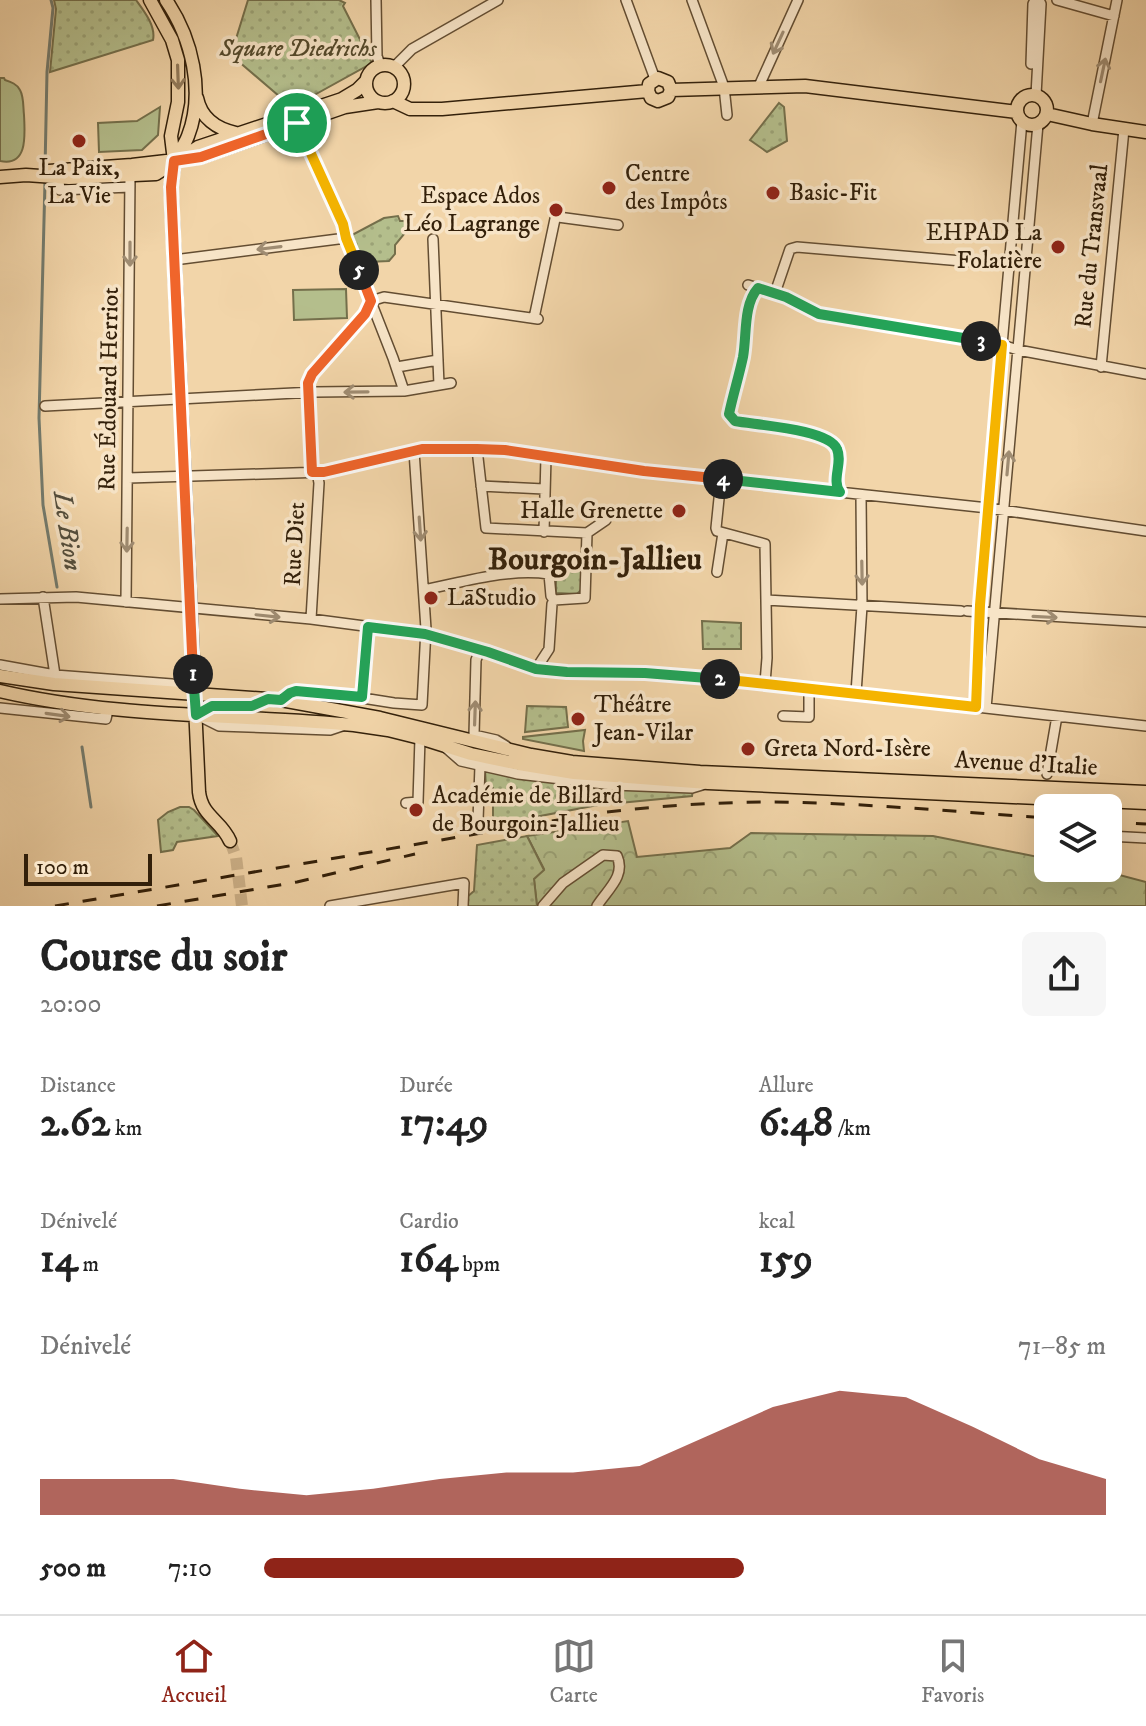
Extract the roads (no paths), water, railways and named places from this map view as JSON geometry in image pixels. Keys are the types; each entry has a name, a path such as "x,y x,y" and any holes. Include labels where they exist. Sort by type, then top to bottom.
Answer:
{"main road":[{"path":"150,0 172,40 178,60 178,102 171,136 174,161 171,187 199,792 205,811 227,833 230,841"},
{"path":"166,0 176,14 190,48 199,109 212,123 236,133"},
{"path":"0,177 48,174 174,161 201,157 295,119 342,99 357,90 369,73 380,65 394,67 404,82 397,98 383,103 345,107 295,119 236,133 198,147 174,161 156,174 130,181 48,174"},
{"path":"655,79 666,80 671,90 662,101 651,98 648,91 649,84 655,79"},
{"path":"366,81 367,91 378,102"},
{"path":"671,90 759,86 827,88 1020,116 1029,125 1042,119 1146,132"},
{"path":"174,161 190,131 195,91"},
{"path":"397,98 410,109 427,109 648,91"},
{"path":"1020,116 1019,103 1033,95 1041,97 1047,105 1042,119"},
{"path":"0,676 54,684 274,699 380,718 517,756"},
{"path":"0,691 108,710 348,724 388,730 420,745 471,754 517,756"},
{"path":"196,715 212,706 252,706 274,699"},
{"name":"Avenue d'Italie","path":"517,756 574,773 708,783 1146,803"},
{"name":"Avenue d'Italie","path":"517,756 700,772 1146,792"}],"street":[{"path":"376,0 377,56 380,65"},
{"path":"394,67 412,49 498,0"},
{"path":"626,0 655,79"},
{"path":"692,0 724,87 727,115"},
{"path":"759,86 798,0"},
{"path":"1033,95 1033,4 1037,0"},
{"path":"1057,0 1114,16"},
{"path":"1092,124 1117,0"},
{"path":"981,707 981,613 1020,116"},
{"path":"295,119 343,224 404,391"},
{"path":"981,707 994,614 1033,180 1042,119"},
{"name":"Rue du Transvaal","path":"1101,367 1124,129"},
{"path":"1016,179 1033,180"},
{"name":"Rue Édouard Herriot","path":"126,602 130,181"},
{"path":"308,393 312,374 365,314 371,301 384,297 536,319 555,219 618,225"},
{"path":"174,260 346,238"},
{"path":"433,239 439,385"},
{"path":"775,293 790,249 797,247 1009,265"},
{"path":"840,492 836,486 838,451 831,440 815,433 735,421 729,414 743,354 753,287 775,293 819,314 1002,345 1146,374"},
{"path":"397,367 438,360"},
{"path":"45,406 404,391 451,383"},
{"name":"Rue Diet","path":"308,393 315,472 319,483 311,619"},
{"path":"477,449 486,528 587,533 606,520"},
{"path":"128,478 315,472 418,450 505,450 644,471 988,508 1146,531"},
{"path":"274,699 296,691 422,705 425,634 418,450"},
{"path":"544,532 546,457"},
{"path":"721,479 716,528 720,532 765,544 765,683"},
{"path":"481,486 544,489"},
{"path":"856,693 862,606 861,495"},
{"path":"717,572 720,532"},
{"path":"554,600 585,598 587,533"},
{"path":"424,590 502,575 541,572 549,574 554,600"},
{"path":"0,599 60,596 311,619 425,634 536,669 645,673 765,683 1146,726"},
{"path":"43,597 55,675"},
{"path":"536,669 549,649 554,600"},
{"path":"766,600 1146,622"},
{"path":"362,697 368,627"},
{"path":"480,650 476,660 474,735 496,740 517,756"},
{"path":"0,665 55,675 172,684 194,693"},
{"path":"783,716 809,717 813,689"},
{"path":"0,708 106,719 108,710"},
{"path":"1047,774 1057,716"},
{"path":"406,803 418,802 420,745"},
{"path":"445,747 461,761 518,774 613,785 692,788 708,783"},
{"path":"478,820 480,766"},
{"path":"1122,837 1146,838"},
{"path":"543,906 563,883 603,855 617,856 620,862 618,876 597,906"},
{"path":"330,906 464,883 463,906"}],"waterway":[{"name":"Le Bion","path":"45,169 51,0"},
{"name":"Le Bion","path":"45,181 39,418 43,505 57,587"},
{"name":"Le Bion","path":"82,747 91,807"}],"tunnel":[{"path":"230,841 236,857 242,906"}],"railway":[{"path":"55,906 643,808 775,802 1034,817"},
{"path":"1122,823 1146,824"},
{"path":"157,906 297,882 415,854"}],"place":[{"name":"La Paix, La Vie","path":"79,141"},
{"name":"Centre des Impôts","path":"609,188"},
{"name":"Basic-Fit","path":"773,193"},
{"name":"Espace Ados Léo Lagrange","path":"556,210"},
{"name":"EHPAD La Folatière","path":"1058,247"},
{"name":"Halle Grenette","path":"679,511"},
{"name":"LāStudio","path":"431,598"},
{"name":"Théâtre Jean-Vilar","path":"578,719"},
{"name":"Greta Nord-Isère","path":"748,749"},
{"name":"Académie de Billard de Bourgoin-Jallieu","path":"416,810"}],"district":[{"name":"Bourgoin-Jallieu","path":"595,560"}],"park label":[{"name":"Square Diedrichs","path":"298,49"}]}
